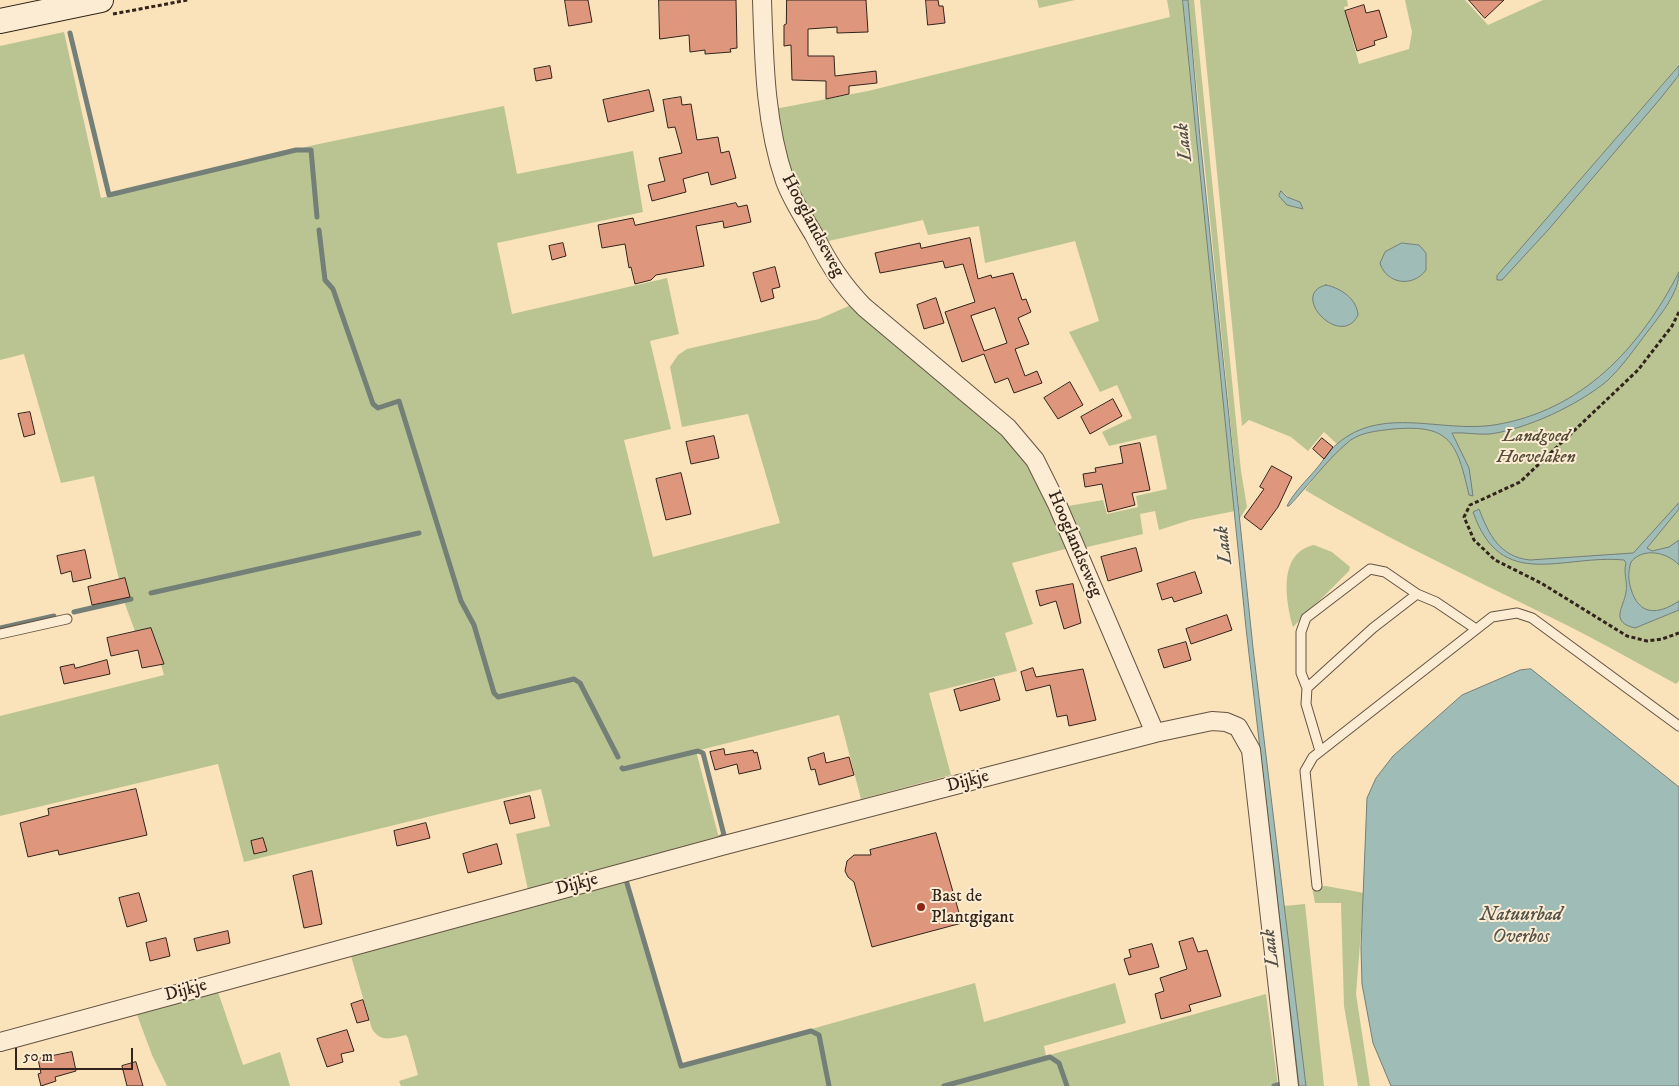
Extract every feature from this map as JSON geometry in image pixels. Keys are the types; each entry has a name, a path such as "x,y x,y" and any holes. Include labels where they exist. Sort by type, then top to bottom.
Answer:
{"main road":[{"path":"0,21 101,0"}],"street":[{"name":"Hooglandseweg","path":"762,0 765,73 773,134 786,183 800,210 843,286 864,307 1008,428 1036,460 1057,504 1155,733"},
{"path":"1155,733 1218,721 1238,728 1248,741 1251,750 1289,1086"},
{"name":"Dijkje","path":"0,1042 716,847 1155,733"}],"lane":[{"path":"1320,751 1306,704 1307,688 1300,673 1301,632 1306,618 1370,568 1385,572 1417,594 1436,602 1476,629"},
{"path":"1307,688 1373,628 1417,594"},
{"path":"1317,886 1305,771 1313,757 1492,617 1517,613 1532,618 1679,726"},
{"path":"0,634 66,619"}],"path":[{"path":"1679,312 1672,326 1638,370 1606,402 1520,482 1470,504 1464,517 1474,540 1495,560 1541,584 1627,636 1647,641 1662,640 1679,633"}],"green space":[{"path":"1037,0 1075,0 1039,8"},
{"path":"1167,0 1183,0 1235,511 1190,520 1159,530 1155,511 1140,514 1143,534 1083,548 1068,506 1103,500 1107,514 1138,507 1136,496 1167,489 1156,435 1109,446 1102,432 1132,418 1117,385 1100,392 1069,332 1099,321 1075,241 985,263 979,226 928,235 923,220 824,242 793,183 775,109 868,91 1170,17"},
{"path":"1188,0 1194,0 1241,471 1247,507 1240,518"},
{"name":"Landgoed Hoevelaken","path":"1200,0 1347,0 1348,6 1344,7 1359,64 1409,49 1412,32 1405,0 1465,0 1488,25 1543,0 1679,0 1679,66 1496,279 1679,70 1679,681 1676,684 1581,632 1395,540 1305,490 1343,440 1337,444 1324,432 1308,451 1291,437 1249,420 1242,426","holes":["1283,192 1290,199 1296,200 1302,209 1287,205","1402,243 1419,245 1392,279 1382,269"]},
{"path":"64,32 101,198 314,145 504,106 517,174 633,151 643,212 497,243 512,314 667,278 679,334 650,341 671,429 624,440 653,557 780,523 748,414 682,427 670,367 678,355 687,349 819,319 851,305 1002,431 1030,464 1069,548 1012,563 1033,624 1005,633 1017,671 929,693 951,775 861,799 839,715 696,751 719,838 528,890 516,834 550,826 541,789 244,862 218,764 0,816 0,716 164,675 151,632 136,634 125,604 94,476 61,483 24,354 0,360 0,46"},
{"path":"1314,545 1332,552 1350,567 1349,571 1293,627 1287,592 1289,568 1294,558 1302,550"},
{"path":"624,882 680,1066 975,983 984,1022 1115,983 1126,1023 1044,1046 1046,1056 1266,994 1278,1086 401,1086 399,1081 418,1075 408,1038 406,1035 383,1038 372,1029 351,956"},
{"path":"1326,886 1364,893 1356,994 1370,1086 1358,1086 1344,1006 1341,903 1315,903 1312,887"},
{"path":"1305,904 1324,1086 1306,1086 1284,906"},
{"path":"218,992 243,1065 280,1052 290,1086 167,1086 152,1055 136,1012"}],"water":[{"path":"1183,0 1188,0 1200,138 1253,648 1306,1086 1299,1086 1246,628"},
{"path":"1679,66 1679,75 1660,99 1549,229 1502,280 1497,280 1497,276"},
{"path":"1281,191 1287,197 1300,202 1303,209 1287,205 1279,196"},
{"path":"1402,243 1419,245 1426,253 1426,270 1421,276 1407,281 1400,281 1388,275 1380,263 1385,252"},
{"path":"1679,272 1676,288 1664,310 1629,357 1607,381 1595,390 1552,415 1520,427 1490,434 1452,433 1469,468 1473,496 1469,495 1460,462 1455,450 1448,441 1439,434 1428,430 1412,428 1393,429 1368,433 1351,440 1331,458 1287,506 1331,449 1354,432 1392,423 1474,427 1494,425 1526,418 1555,406 1605,372 1627,350 1646,326"},
{"path":"1326,285 1347,295 1355,304 1358,315 1350,324 1340,326 1330,323 1315,308 1313,298 1316,290"},
{"path":"1679,503 1679,509 1647,548 1652,551 1669,547 1679,540 1679,565 1662,554 1642,554 1631,562 1629,576 1634,598 1644,608 1650,610 1664,609 1679,601 1679,610 1635,628 1622,622 1620,618 1626,588 1626,563 1624,560 1556,564 1536,564 1517,561 1500,553 1485,537 1473,512 1479,509 1487,528 1503,549 1520,558 1530,560 1633,553"},
{"name":"Natuurbad Overbos","path":"1531,669 1679,787 1679,1086 1391,1086 1373,1043 1362,984 1361,947 1367,798 1376,778 1393,756 1462,695 1520,670"}],"building":[{"path":"565,0 588,0 592,22 569,26"},
{"path":"659,0 736,0 737,48 730,49 731,52 705,54 705,50 690,52 689,35 660,39"},
{"path":"787,0 866,0 868,32 837,33 837,27 808,29 808,56 834,56 835,76 876,71 877,83 849,86 849,94 826,99 826,81 792,80 791,45 784,46"},
{"path":"926,0 938,0 939,6 943,6 945,23 928,25"},
{"path":"1469,0 1504,0 1485,18"},
{"path":"1364,5 1366,13 1379,10 1387,37 1374,41 1375,45 1357,51 1345,11"},
{"path":"550,66 552,78 536,81 534,69"},
{"path":"649,90 654,111 608,122 603,100"},
{"path":"681,97 682,105 691,104 697,140 718,137 721,153 729,151 736,178 711,185 708,172 683,179 686,192 652,201 648,185 665,181 659,158 682,153 675,127 668,128 663,100"},
{"path":"736,203 738,207 747,205 751,222 724,228 723,221 696,226 704,266 656,275 651,280 635,284 631,267 629,268 625,244 602,248 598,225 633,218 635,225"},
{"path":"970,238 978,279 991,275 992,278 1013,273 1022,300 1026,299 1031,312 1018,318 1029,344 1015,349 1025,376 1037,371 1042,383 1014,393 1008,378 995,383 984,354 962,362 945,312 975,302 963,264 945,268 943,261 880,273 875,253 920,243 921,248","holes":["995,308 1007,343 984,351 971,316"]},
{"path":"563,243 566,256 552,260 549,246"},
{"path":"775,267 780,287 772,289 774,298 761,302 753,273"},
{"path":"936,298 944,323 924,329 917,305"},
{"path":"1070,382 1083,405 1058,419 1044,398"},
{"path":"1113,399 1122,416 1090,434 1081,417"},
{"path":"30,412 35,434 24,437 18,414"},
{"path":"714,436 719,458 691,464 686,442"},
{"path":"1322,438 1333,447 1324,459 1313,449"},
{"path":"1140,443 1150,490 1132,493 1135,505 1108,512 1102,484 1085,487 1083,474 1096,472 1095,468 1123,463 1120,447"},
{"path":"1272,466 1292,477 1278,507 1261,530 1244,517 1264,489 1260,487"},
{"path":"681,473 691,514 666,520 656,479"},
{"path":"1136,548 1142,571 1108,581 1101,557"},
{"path":"85,550 91,578 73,582 71,571 61,574 57,556"},
{"path":"1195,572 1202,593 1174,602 1172,597 1162,600 1157,584"},
{"path":"125,578 130,597 92,605 88,587"},
{"path":"1073,584 1081,623 1064,629 1056,601 1040,606 1036,591"},
{"path":"1227,615 1232,630 1191,644 1186,629"},
{"path":"151,628 164,664 142,668 138,650 111,656 107,638"},
{"path":"1186,642 1191,660 1164,668 1158,650"},
{"path":"107,660 110,674 64,684 60,667 74,664 75,668"},
{"path":"1033,668 1036,677 1083,669 1096,720 1069,726 1067,715 1057,717 1050,685 1026,691 1021,672"},
{"path":"994,679 1000,700 960,711 954,690"},
{"path":"724,749 725,755 753,750 754,753 757,752 761,769 739,774 737,764 715,770 710,752"},
{"path":"824,753 826,763 849,757 854,775 819,785 815,769 811,770 808,758"},
{"path":"136,789 147,835 59,855 58,850 28,857 20,823 49,815 48,809"},
{"path":"530,796 535,818 510,824 504,802"},
{"path":"426,823 430,838 397,846 394,831"},
{"path":"936,833 962,923 872,947 854,882 845,871 847,861 854,855 871,855 870,850"},
{"path":"263,838 267,851 254,854 251,841"},
{"path":"497,844 502,864 468,873 463,854"},
{"path":"312,871 322,924 304,928 293,876"},
{"path":"139,893 147,921 127,927 119,898"},
{"path":"228,931 230,943 197,951 194,939"},
{"path":"166,938 170,956 150,961 146,943"},
{"path":"1193,938 1198,952 1207,950 1221,996 1189,1005 1191,1011 1161,1019 1155,994 1164,991 1160,978 1187,969 1179,942"},
{"path":"1152,944 1159,967 1129,975 1124,959 1131,957 1129,950"},
{"path":"363,1000 369,1020 357,1023 351,1004"},
{"path":"347,1030 354,1051 341,1054 343,1062 327,1067 317,1039"},
{"path":"72,1052 76,1071 55,1077 56,1081 41,1086 38,1074 41,1073 38,1059"},
{"path":"136,1062 143,1086 127,1086 122,1066"}],"waterway":[{"path":"70,33 109,195 296,150 311,150 317,217"},
{"path":"319,230 325,280 333,289 373,404 378,408 399,401 461,601 474,625 494,693 498,697 574,679 580,683 618,757"},
{"path":"151,593 419,533"},
{"path":"74,612 131,599"},
{"path":"0,628 54,616"},
{"path":"622,768 698,751 703,753 724,835 718,839"},
{"path":"626,880 681,1066 811,1031 819,1035 829,1086"},
{"path":"944,1086 1050,1057 1059,1063 1067,1086"},
{"path":"1274,1086 1281,1084"}],"place":[{"name":"Bast de Plantgigant","path":"921,907"}],"water label":[{"name":"Laak","path":"1185,142"},
{"name":"Laak","path":"1225,545"},
{"name":"Laak","path":"1272,948"}]}
